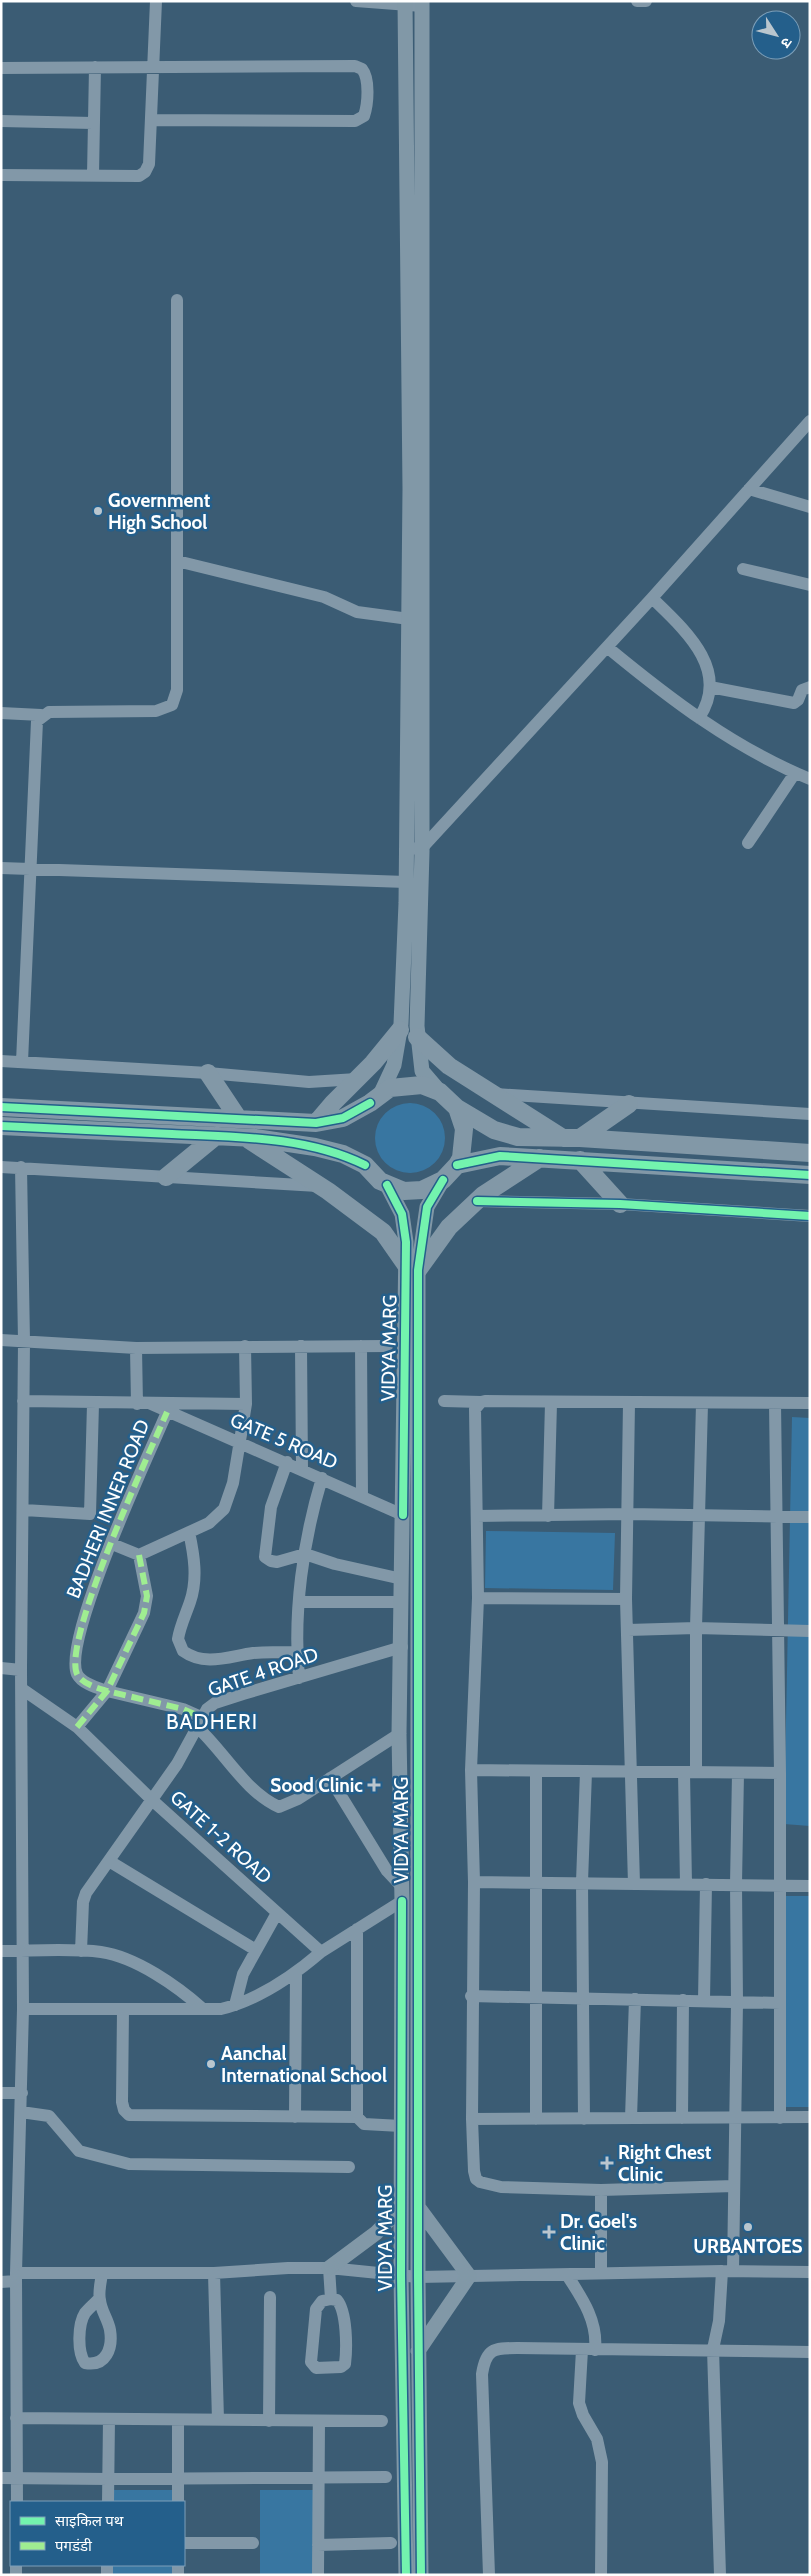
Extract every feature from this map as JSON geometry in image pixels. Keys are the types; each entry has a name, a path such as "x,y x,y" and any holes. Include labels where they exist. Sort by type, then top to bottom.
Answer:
{"highway":[{"path":"316,1123 373,1063 400,1030"},
{"path":"418,1037 449,1066 572,1138"},
{"path":"208,1073 238,1118"},
{"path":"1,1107 316,1123 343,1118 398,1086 422,1085 440,1092 457,1108 494,1130 518,1137 572,1138 810,1153"},
{"path":"572,1138 629,1104"},
{"path":"1,1126 246,1138 315,1147 343,1154 365,1165 371,1174 387,1186 404,1191 422,1190 443,1180 457,1165 461,1158 464,1129 457,1108"},
{"path":"166,1177 216,1136"},
{"path":"246,1138 320,1186 383,1232 412,1267 449,1227 477,1201 540,1158"},
{"path":"457,1165 500,1156 810,1175"},
{"path":"580,1160 620,1204"}],"main road":[{"path":"405,3 410,489 409,619 418,1037 422,1071 440,1092"},
{"path":"375,1098 394,1065 400,1030 406,882 414,849 422,3"},
{"name":"VIDYA MARG","path":"406,2575 401,2276 402,1894 399,1734 402,1647 402,1514 412,1267 427,1207 443,1180"},
{"name":"VIDYA MARG","path":"387,1186 402,1214 412,1267 421,2575"},
{"path":"418,2207 468,2276 418,2351"},
{"path":"329,2268 376,2233 401,2208"}],"street":[{"path":"1,175 142,175 149,164 156,1"},
{"path":"356,1 422,3"},
{"path":"637,1 646,1"},
{"path":"1,68 355,66 362,69 365,74 366,108 364,116 355,121 152,120"},
{"path":"93,175 95,67"},
{"path":"1,121 93,123"},
{"path":"1,712 41,715 49,712 156,711 172,705 178,684 177,300"},
{"path":"414,849 608,647 810,421"},
{"path":"749,489 810,507"},
{"path":"177,560 324,597 358,612 409,619"},
{"path":"743,569 810,585"},
{"path":"652,598 676,622 700,652 707,668 710,687 707,706 699,718"},
{"path":"608,647 656,688 699,718 752,752 810,779"},
{"path":"710,687 794,703 798,700 802,690 810,686"},
{"path":"22,1062 32,869 35,729 36,721 41,715"},
{"path":"748,843 795,773"},
{"path":"1,868 406,882"},
{"path":"1,1061 208,1073 310,1082 357,1079"},
{"path":"495,1094 810,1114"},
{"path":"1,1167 320,1186"},
{"path":"17,2501 16,2277 24,2009 21,1670 24,1510 24,1341 21,1167"},
{"path":"477,1201 620,1204 810,1216"},
{"path":"1,1340 136,1348 387,1346"},
{"path":"112,1544 139,1555 210,1522 224,1509 233,1483 246,1404 245,1346"},
{"path":"301,1346 302,1469"},
{"path":"361,1346 362,1496"},
{"path":"136,1348 143,1404"},
{"path":"23,1401 93,1404 246,1404"},
{"path":"444,1401 702,1404 810,1402"},
{"path":"481,1402 475,1409 474,1427 478,1598 472,1770 474,1882 471,1996 474,2172 480,2182 501,2187 601,2190 734,2186"},
{"path":"548,1516 552,1403"},
{"path":"629,1403 629,1514 626,1599 629,1772 634,1884"},
{"path":"774,1403 780,1773 780,2118"},
{"path":"24,1510 90,1514 93,1404"},
{"name":"GATE 5 ROAD","path":"143,1404 288,1462 402,1514"},
{"path":"686,1884 702,1404"},
{"name":"BADHERI INNER ROAD","path":"167,1412 88,1604 76,1666 78,1676 85,1682 107,1691 183,1709 199,1721"},
{"path":"288,1462 271,1507 265,1557 271,1562 277,1562 305,1554 334,1564 402,1578"},
{"path":"299,1678 297,1652 299,1602 312,1512 322,1478"},
{"path":"477,1516 629,1514 699,1517 810,1517"},
{"path":"189,1532 195,1566 191,1601 178,1639 179,1646 183,1651 199,1658 209,1659 224,1659 263,1652 297,1652"},
{"path":"77,1727 107,1691 144,1613 147,1596 139,1555"},
{"path":"478,1598 626,1599"},
{"path":"299,1602 402,1602"},
{"path":"628,1630 696,1628 810,1631"},
{"name":"GATE 4 ROAD","path":"81,1951 86,1893 184,1752 199,1721 215,1703 402,1647"},
{"path":"1,1668 21,1670"},
{"name":"GATE 1-2 ROAD","path":"22,1689 77,1727 152,1800 321,1952"},
{"path":"199,1721 212,1740 258,1794 279,1807 298,1800 399,1734"},
{"path":"472,1770 780,1773"},
{"path":"536,1771 536,2119"},
{"path":"584,2118 582,1882 586,1772"},
{"path":"720,2575 713,2349 727,2271 734,2186 738,1773"},
{"path":"24,2009 221,2009 296,1974 321,1952 357,1929 402,1894 330,1778"},
{"path":"109,1861 256,1950"},
{"path":"474,1882 810,1886"},
{"path":"704,2000 706,1884"},
{"path":"235,2004 243,1974 277,1913"},
{"path":"357,1929 357,2117"},
{"path":"1,1951 81,1951 101,1952 116,1956 177,1986 203,2009"},
{"path":"295,2116 296,1974"},
{"path":"471,1996 780,2003"},
{"path":"631,2118 635,1999"},
{"path":"682,2118 683,2000"},
{"path":"123,2010 122,2102 124,2110 129,2115 357,2117 364,2124 401,2126"},
{"path":"1,2093 22,2093"},
{"path":"21,2112 49,2116 79,2151 129,2164 349,2167"},
{"path":"472,2119 810,2117"},
{"path":"600,2273 601,2190"},
{"path":"1,2282 16,2277 102,2273 214,2273 288,2268 329,2268 418,2277 727,2271 810,2272"},
{"path":"329,2268 331,2299"},
{"path":"99,2299 102,2273"},
{"path":"214,2273 218,2420"},
{"path":"567,2275 588,2310 596,2339 589,2350 579,2403 583,2415 597,2439 602,2462 601,2575"},
{"path":"269,2421 270,2297"},
{"path":"331,2299 337,2300 343,2311 345,2364 341,2367 316,2368 311,2362 316,2310 322,2301 331,2299"},
{"path":"489,2575 482,2374 486,2357 494,2350 501,2348 589,2350 713,2349 810,2352"},
{"path":"16,2418 319,2422 382,2421"},
{"path":"108,2501 109,2419"},
{"path":"178,2420 178,2501"},
{"path":"318,2575 319,2422"},
{"path":"1,2478 178,2479 386,2476"},
{"path":"185,2543 253,2543"},
{"path":"318,2545 391,2543"}],"shaded area":[{"path":"403,1103 417,1103 430,1109 439,1118 445,1131 443,1151 435,1163 417,1173 403,1173 390,1167 381,1158 375,1145 375,1131 381,1118 390,1109"},
{"path":"792,1417 810,1418 810,1826 784,1824"},
{"path":"486,1531 615,1533 613,1590 485,1588"},
{"path":"786,1896 810,1896 810,2107 785,2107"},
{"path":"111,2490 175,2490 175,2501 111,2501"},
{"path":"260,2490 313,2490 313,2575 260,2575"},
{"path":"111,2566 174,2566 174,2575 110,2575"}],"marked path":[{"path":"139,1555 147,1596 144,1613 107,1691 86,1683 77,1674 76,1655 82,1625 110,1546 167,1412"},
{"path":"77,1727 107,1691 183,1709 201,1717"}],"cycle path":[{"path":"1,1107 316,1123 343,1118 370,1103"},
{"path":"1,1126 246,1137 319,1148 365,1165"},
{"path":"457,1165 500,1156 810,1175"},
{"path":"421,2575 418,2277 418,1270 427,1207 443,1180"},
{"path":"387,1185 402,1214 406,1242 403,1515"},
{"path":"477,1201 620,1204 810,1216"},
{"path":"402,1901 401,2276 406,2575"}],"place":[{"name":"Government High School","path":"98,511"},
{"name":"Sood Clinic","path":"374,1785"},
{"name":"Aanchal International School","path":"211,2064"},
{"name":"Right Chest Clinic","path":"607,2163"},
{"name":"URBANTOES","path":"748,2227"},
{"name":"Dr. Goel's Clinic","path":"549,2232"}],"district":[{"name":"BADHERI","path":"212,1721"}]}
